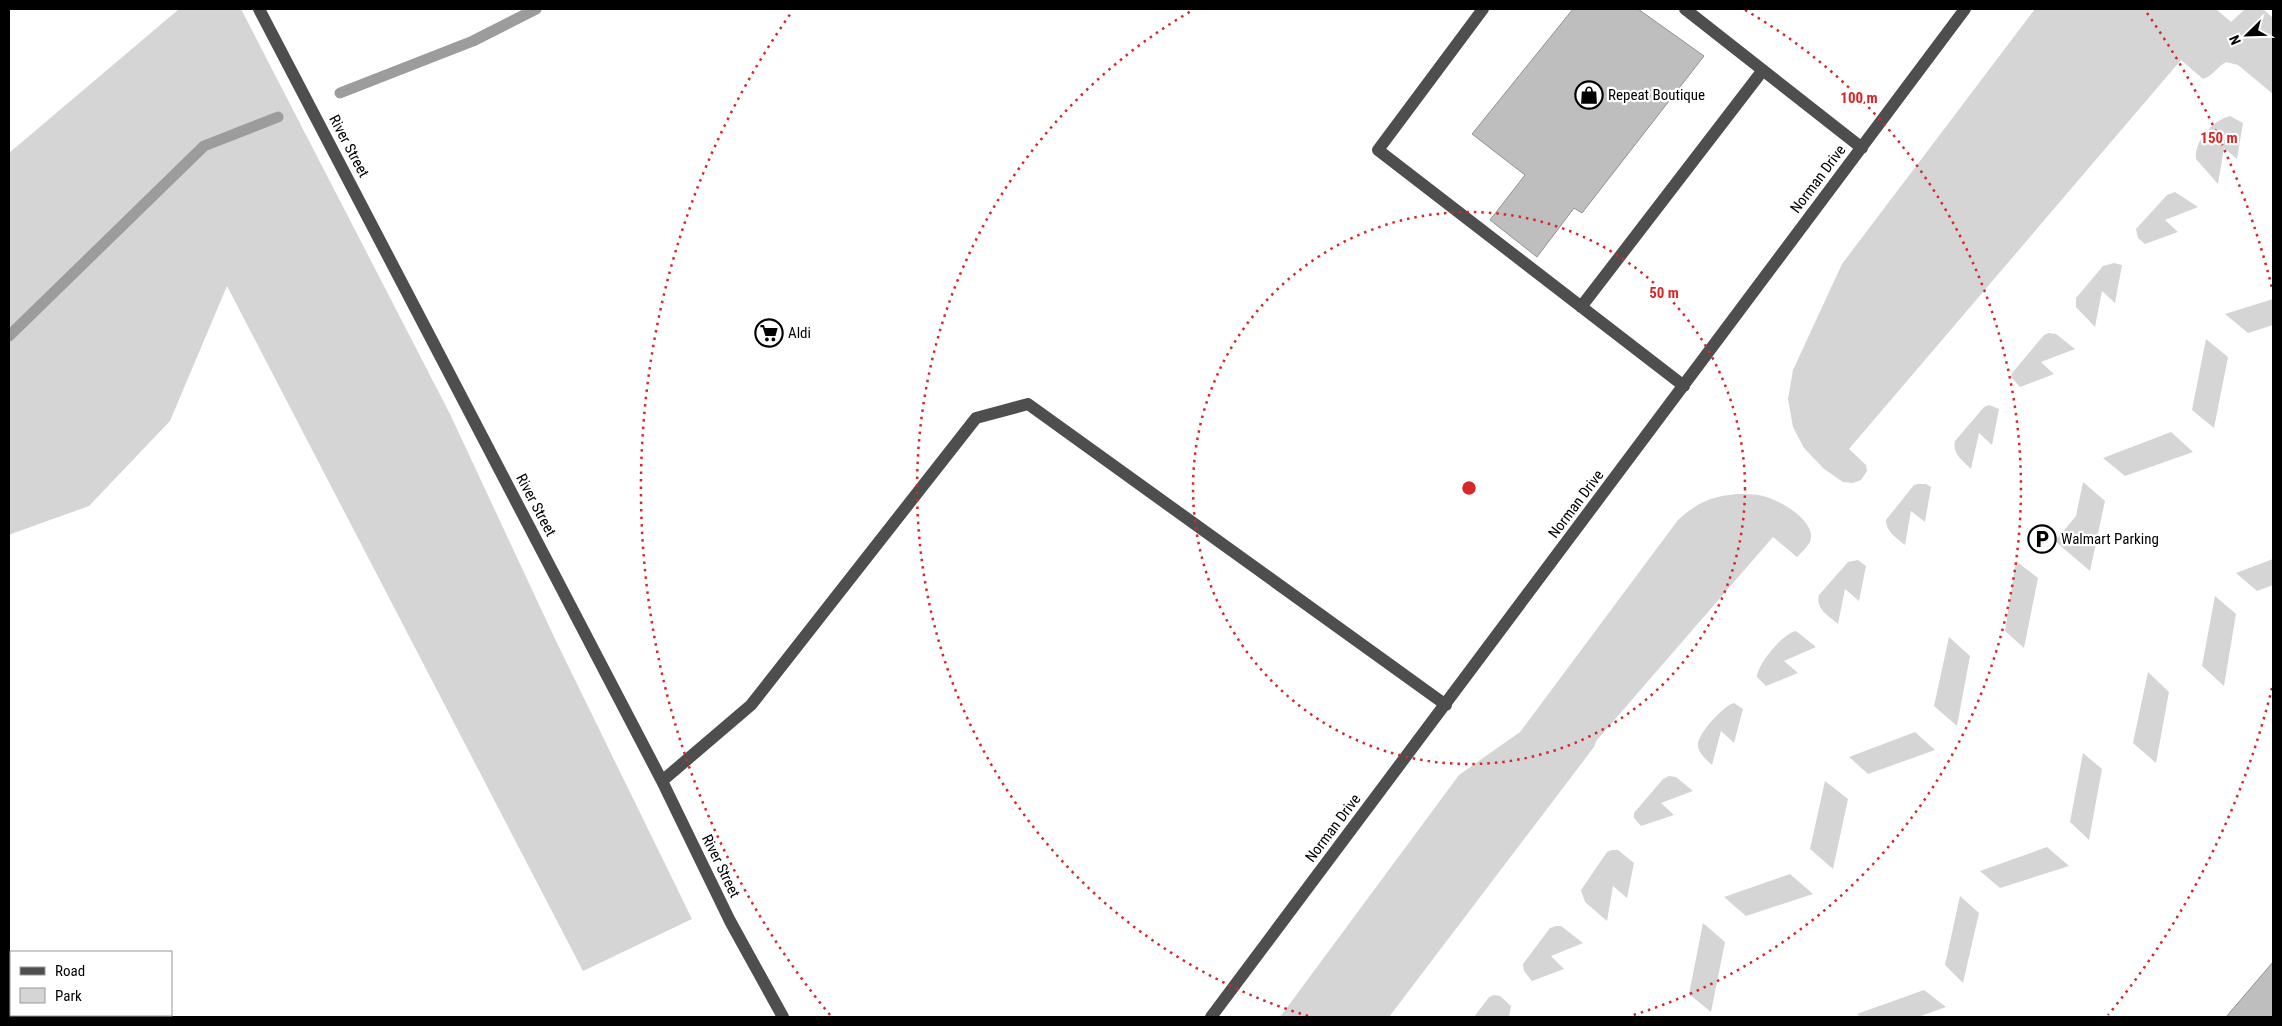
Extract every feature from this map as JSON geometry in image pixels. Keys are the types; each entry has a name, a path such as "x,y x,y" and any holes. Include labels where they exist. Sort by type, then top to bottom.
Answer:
{"street":[{"name":"River Street","path":"259,9 662,781 730,921 783,1017"},
{"path":"1483,9 1378,150 1684,386"},
{"path":"1684,9 1862,148"},
{"name":"Norman Drive","path":"1211,1017 1965,9"},
{"path":"1581,307 1763,70"},
{"path":"662,781 751,705 976,418 1028,404 1446,704"}],"green space":[{"path":"179,9 241,9 450,414 556,641 692,919 583,971 227,286 170,421 89,506 9,536 9,153"},
{"path":"2035,9 2216,9 2231,22 2245,9 2263,9 2273,18 2273,94 2238,65 2226,62 2210,76 2203,79 2181,60 1849,449 1866,465 1867,471 1861,480 1853,483 1843,482 1824,469 1804,448 1793,427 1788,399 1793,370 1842,264"},
{"path":"2230,116 2243,123 2237,159 2224,148 2218,184 2196,159 2196,152 2206,132 2217,122"},
{"path":"2175,192 2198,207 2165,220 2178,232 2145,244 2138,238 2136,229 2167,195"},
{"path":"2114,263 2122,265 2115,303 2102,291 2095,327 2076,307 2076,298 2103,266"},
{"path":"2273,299 2273,325 2248,333 2225,314"},
{"path":"2049,333 2056,334 2075,349 2041,362 2054,374 2020,387 2011,377 2012,373 2044,335"},
{"path":"2206,339 2228,357 2214,428 2192,410"},
{"path":"1989,405 1999,409 1992,445 1979,433 1971,469 1955,450 1955,441 1984,407"},
{"path":"2171,432 2193,452 2125,476 2103,458"},
{"path":"2083,482 2105,501 2090,571 2055,541 2076,516"},
{"path":"1926,484 1931,487 1925,522 1911,511 1905,545 1890,531 1886,520 1914,485"},
{"path":"1736,494 1753,494 1770,498 1796,513 1803,519 1811,534 1809,544 1797,557 1773,537 1597,740 1594,747 1389,1017 1280,1017 1459,775 1520,732 1678,520 1705,501"},
{"path":"2273,559 2273,585 2257,591 2236,573"},
{"path":"1858,560 1866,566 1859,601 1845,589 1838,624 1821,608 1818,600 1819,595 1848,562"},
{"path":"2016,561 2038,578 2024,648 2005,631"},
{"path":"2215,596 2236,614 2224,686 2202,666"},
{"path":"1796,631 1816,647 1784,661 1798,673 1766,686 1757,677 1761,665 1784,637"},
{"path":"1949,637 1970,656 1957,726 1934,706"},
{"path":"2148,672 2169,692 2156,763 2133,743"},
{"path":"1734,703 1743,709 1734,743 1721,731 1712,765 1700,752 1698,746 1701,735 1724,709"},
{"path":"1915,732 1935,750 1868,774 1849,757"},
{"path":"2083,753 2102,769 2089,840 2070,822"},
{"path":"1669,776 1676,777 1693,791 1661,803 1674,815 1641,826 1634,818 1634,813 1663,779"},
{"path":"1825,781 1848,799 1833,869 1810,849"},
{"path":"2047,847 2069,866 2000,888 1980,871"},
{"path":"1618,850 1634,863 1627,898 1613,886 1607,921 1585,902 1581,890 1607,852"},
{"path":"1790,874 1813,894 1746,916 1724,897"},
{"path":"1960,896 1979,913 1963,983 1945,965"},
{"path":"1703,923 1725,942 1711,1012 1689,994"},
{"path":"1561,926 1583,943 1551,956 1564,969 1532,981 1524,971 1523,964 1550,928"},
{"path":"1924,990 1946,1007 1918,1017 1861,1017 1857,1014"},
{"path":"1494,995 1500,996 1511,1006 1509,1017 1474,1017 1489,997"}],"building":[{"name":"Repeat Boutique","path":"1573,9 1638,9 1704,56 1582,213 1574,208 1537,257 1490,220 1525,175 1472,134"},
{"path":"2273,962 2273,1017 2226,1017"}],"waterway":[{"path":"340,93 473,41 536,9"},
{"path":"9,336 204,146 278,117"}],"place":[{"name":"Repeat Boutique","path":"1589,95"},
{"name":"Aldi","path":"769,333"},
{"name":"Walmart Parking","path":"2042,539"}]}
